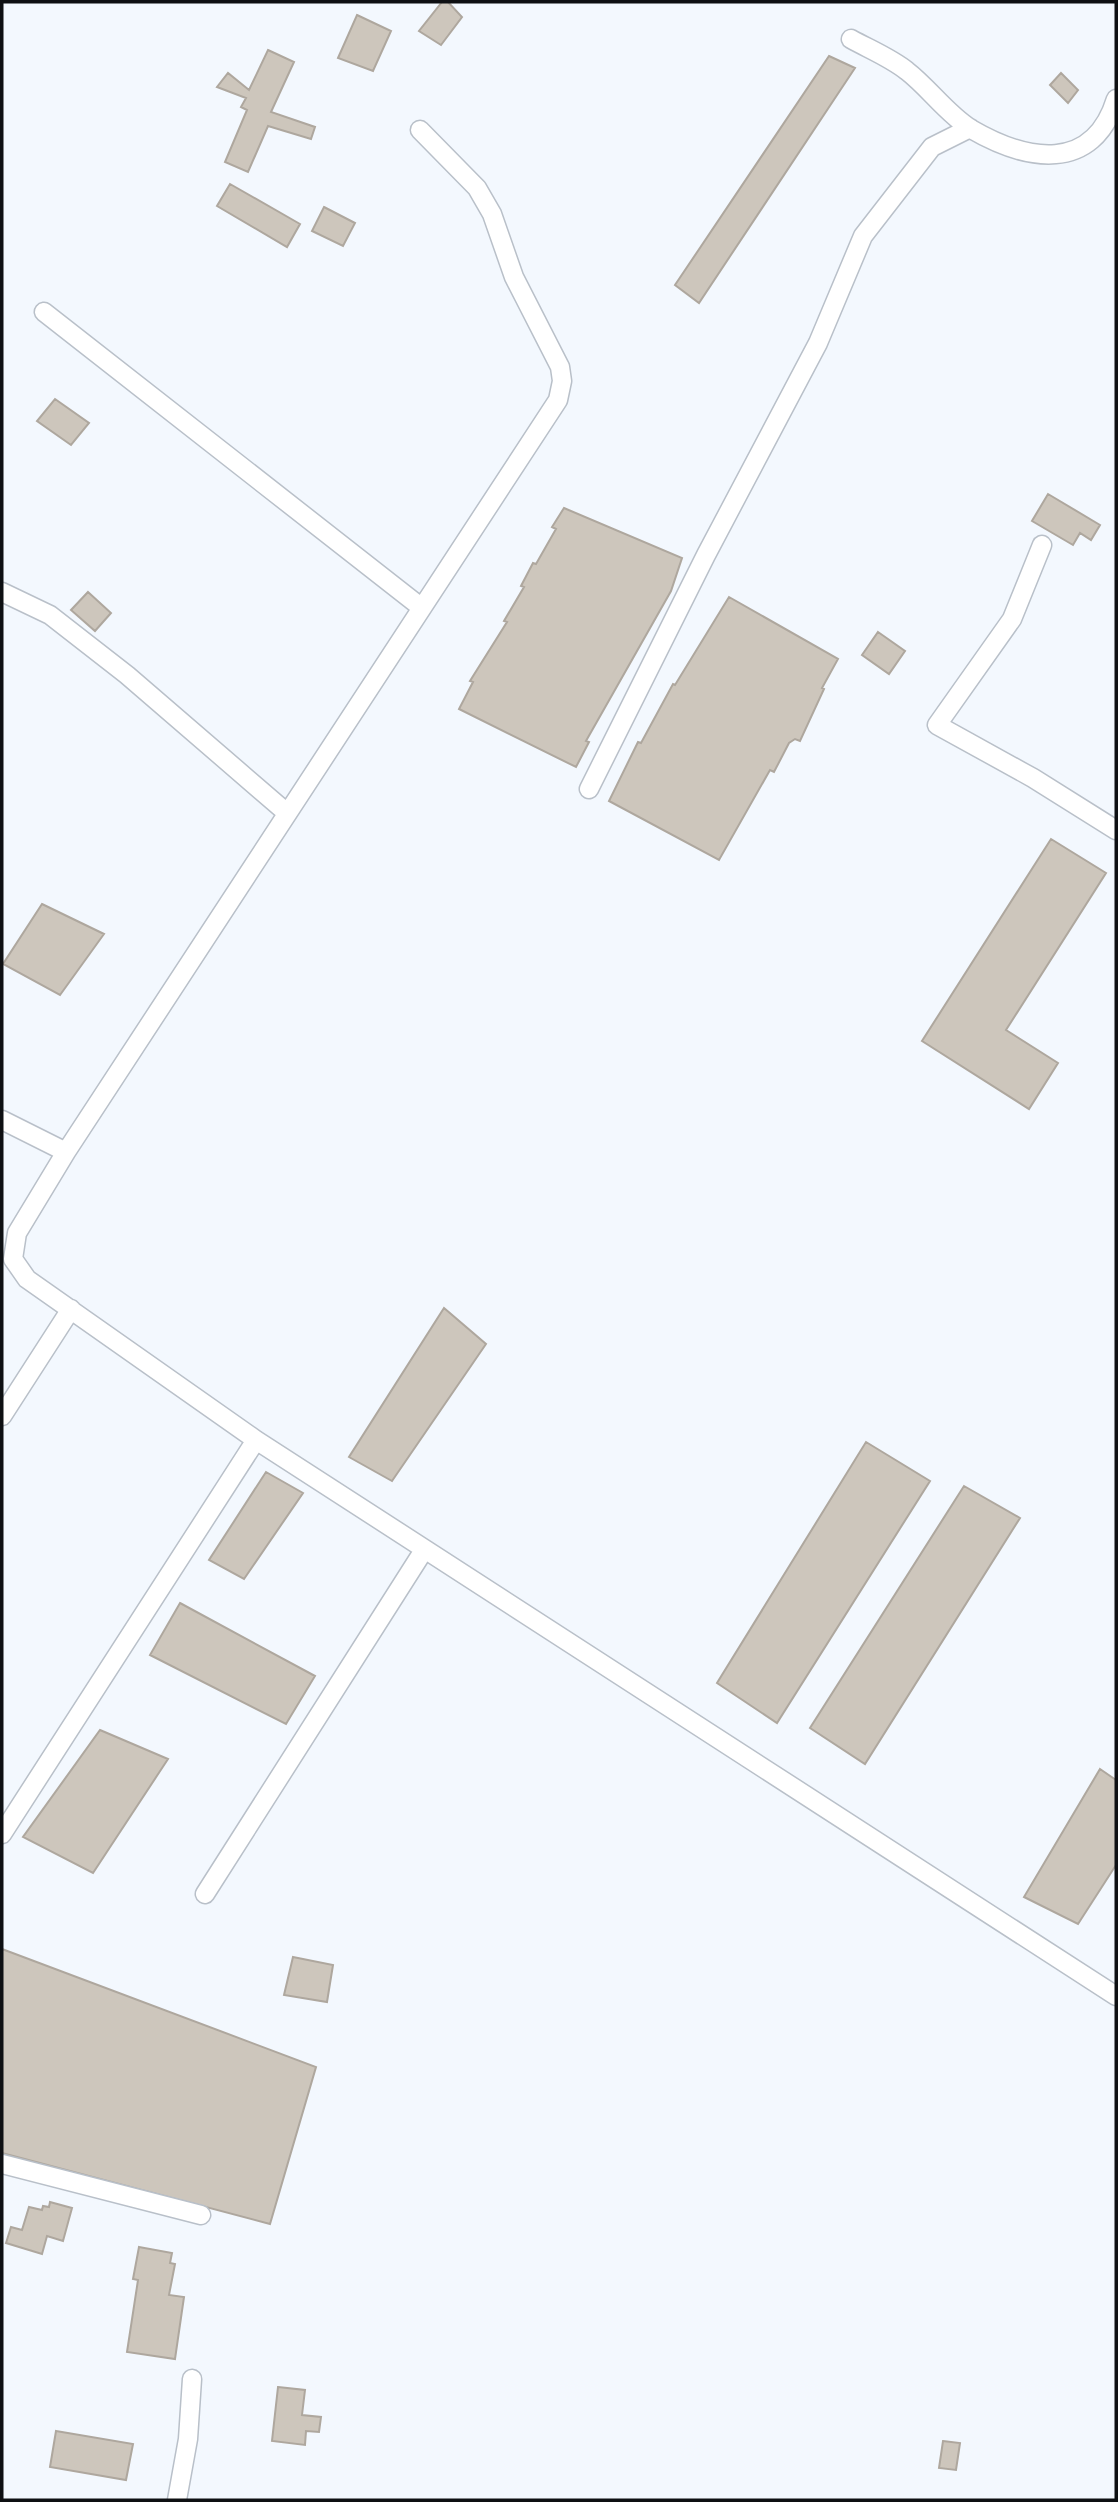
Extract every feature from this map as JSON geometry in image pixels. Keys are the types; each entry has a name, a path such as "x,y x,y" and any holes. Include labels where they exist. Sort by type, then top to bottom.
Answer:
{"street":[{"path":"850,39 905,69 970,128 1018,148 1054,157 1075,152 1091,141 1112,111 1116,99"},
{"path":"589,789 706,555 818,343 863,236 932,148 970,128"},
{"path":"420,130 461,169 487,205 514,277 560,367 562,381 557,402 66,1152 16,1233 12,1249 17,1267 27,1279 256,1440 1116,1996"},
{"path":"44,312 422,608"},
{"path":"1042,545 1012,619 937,724 1033,778 1116,830"},
{"path":"2,592 50,615 127,675 288,813"},
{"path":"2,1120 66,1152"},
{"path":"2,1416 71,1309"},
{"path":"2,1834 256,1440"},
{"path":"205,1894 424,1550"},
{"path":"2,2164 201,2214"},
{"path":"177,2500 188,2439 192,2379"}],"building":[{"path":"442,2 448,2 462,17 441,45 419,31"},
{"path":"357,15 391,31 373,71 338,58"},
{"path":"268,50 294,62 271,112 315,127 311,139 268,126 248,172 225,162 247,110 241,107 246,98 217,87 228,73 249,90"},
{"path":"829,56 855,68 699,303 675,285"},
{"path":"1061,73 1078,90 1068,103 1050,85"},
{"path":"230,184 300,224 287,247 217,206"},
{"path":"324,207 355,223 343,246 312,231"},
{"path":"55,399 89,423 71,445 37,421"},
{"path":"1048,494 1100,525 1091,540 1080,533 1073,545 1032,521"},
{"path":"564,508 682,558 671,591 586,741 589,742 576,767 459,709 473,682 470,681 507,622 504,621 524,587 521,586 556,529 552,527"},
{"path":"88,592 111,613 95,631 71,610"},
{"path":"729,597 838,659 822,688 824,689 800,741 795,739 789,743 774,772 770,770 719,860 609,801 638,742 641,743 673,684 675,685"},
{"path":"878,632 905,651 889,674 862,655"},
{"path":"1051,839 1106,873 1006,1030 1058,1063 1029,1109 922,1041"},
{"path":"42,904 104,934 60,995 3,964"},
{"path":"444,1308 486,1344 392,1481 349,1457"},
{"path":"866,1442 930,1481 777,1723 717,1683"},
{"path":"266,1472 303,1493 244,1579 209,1560"},
{"path":"964,1486 1020,1518 865,1764 810,1728"},
{"path":"180,1603 315,1676 286,1724 150,1655"},
{"path":"100,1730 168,1759 93,1873 23,1837"},
{"path":"1100,1769 1116,1780 1116,1865 1078,1924 1024,1897"},
{"path":"2,1949 316,2067 270,2224 2,2153"},
{"path":"293,1957 333,1965 327,2002 284,1995"},
{"path":"50,2202 72,2208 63,2241 47,2236 42,2254 6,2243 11,2227 22,2230 29,2207 42,2210 43,2206 49,2207"},
{"path":"139,2247 172,2253 170,2263 175,2264 169,2295 184,2297 175,2359 127,2352 138,2280 133,2279"},
{"path":"278,2387 305,2390 302,2415 321,2417 319,2432 306,2431 305,2445 272,2441"},
{"path":"56,2431 133,2444 126,2480 50,2467"},
{"path":"943,2441 960,2443 956,2470 939,2468"}]}
